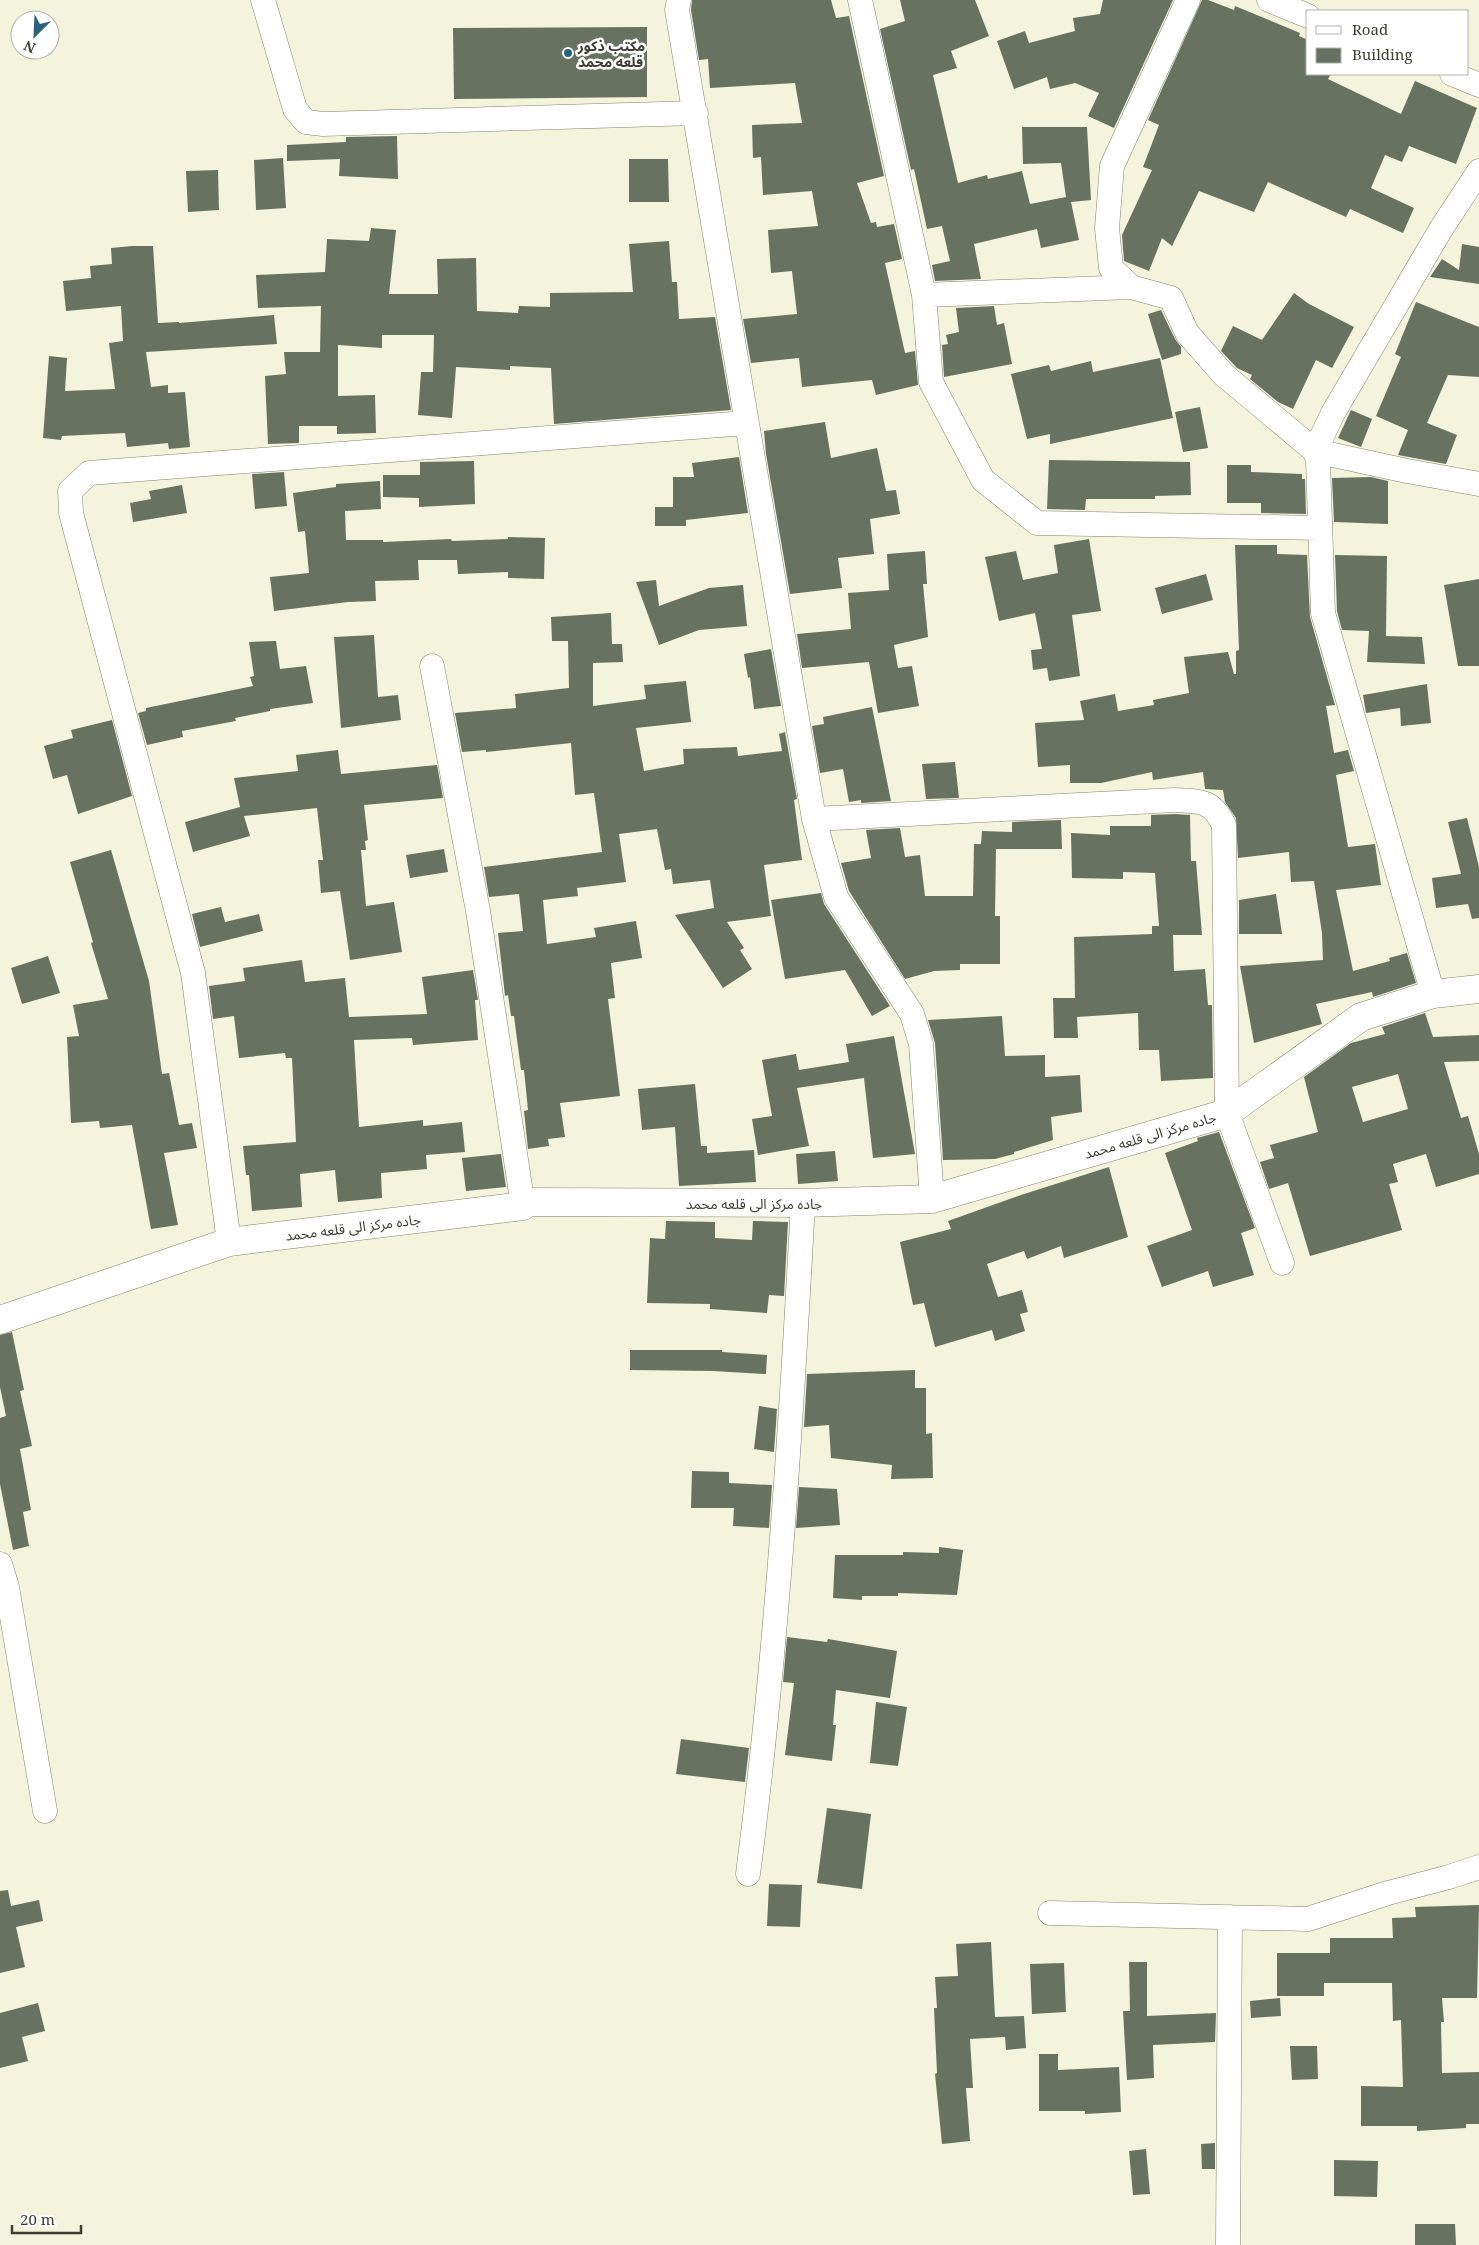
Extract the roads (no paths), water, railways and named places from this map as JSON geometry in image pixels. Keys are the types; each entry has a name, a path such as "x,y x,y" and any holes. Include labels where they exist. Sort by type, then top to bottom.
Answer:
{"street":[{"path":"264,0 296,109 306,122 323,124 696,114"},
{"path":"679,0 677,10 814,819 836,897 912,1014 917,1027 921,1044 932,1199"},
{"path":"860,0 924,295 931,382 983,480 1037,523 1320,528"},
{"path":"1131,287 1111,268 1107,228 1112,166 1188,0"},
{"path":"1269,0 1306,15"},
{"path":"1454,75 1479,85"},
{"path":"1433,994 1322,613 1318,460 1315,451 1338,405 1442,229 1479,171"},
{"path":"924,295 1131,287 1171,298 1187,333 1224,375 1315,451 1479,484"},
{"path":"229,1242 193,972 71,513 70,491 89,473 746,423"},
{"path":"432,666 478,911 523,1206"},
{"path":"814,819 1175,800 1207,803 1218,813 1224,825 1227,1113 1282,1263"},
{"name":"جاده مرکز الی قلعه محمد","path":"0,1320 229,1242 523,1206 527,1202 803,1204 932,1199 1227,1113 1361,1017 1433,994 1479,989"},
{"path":"748,1874 762,1766 787,1463 803,1204"},
{"path":"0,1564 7,1587 44,1811"},
{"path":"1050,1913 1308,1919 1388,1893 1479,1867"},
{"path":"1228,2245 1230,1917"}],"place":[{"name":"مکتب ذکور قلعه محمد","path":"568,53"}]}
